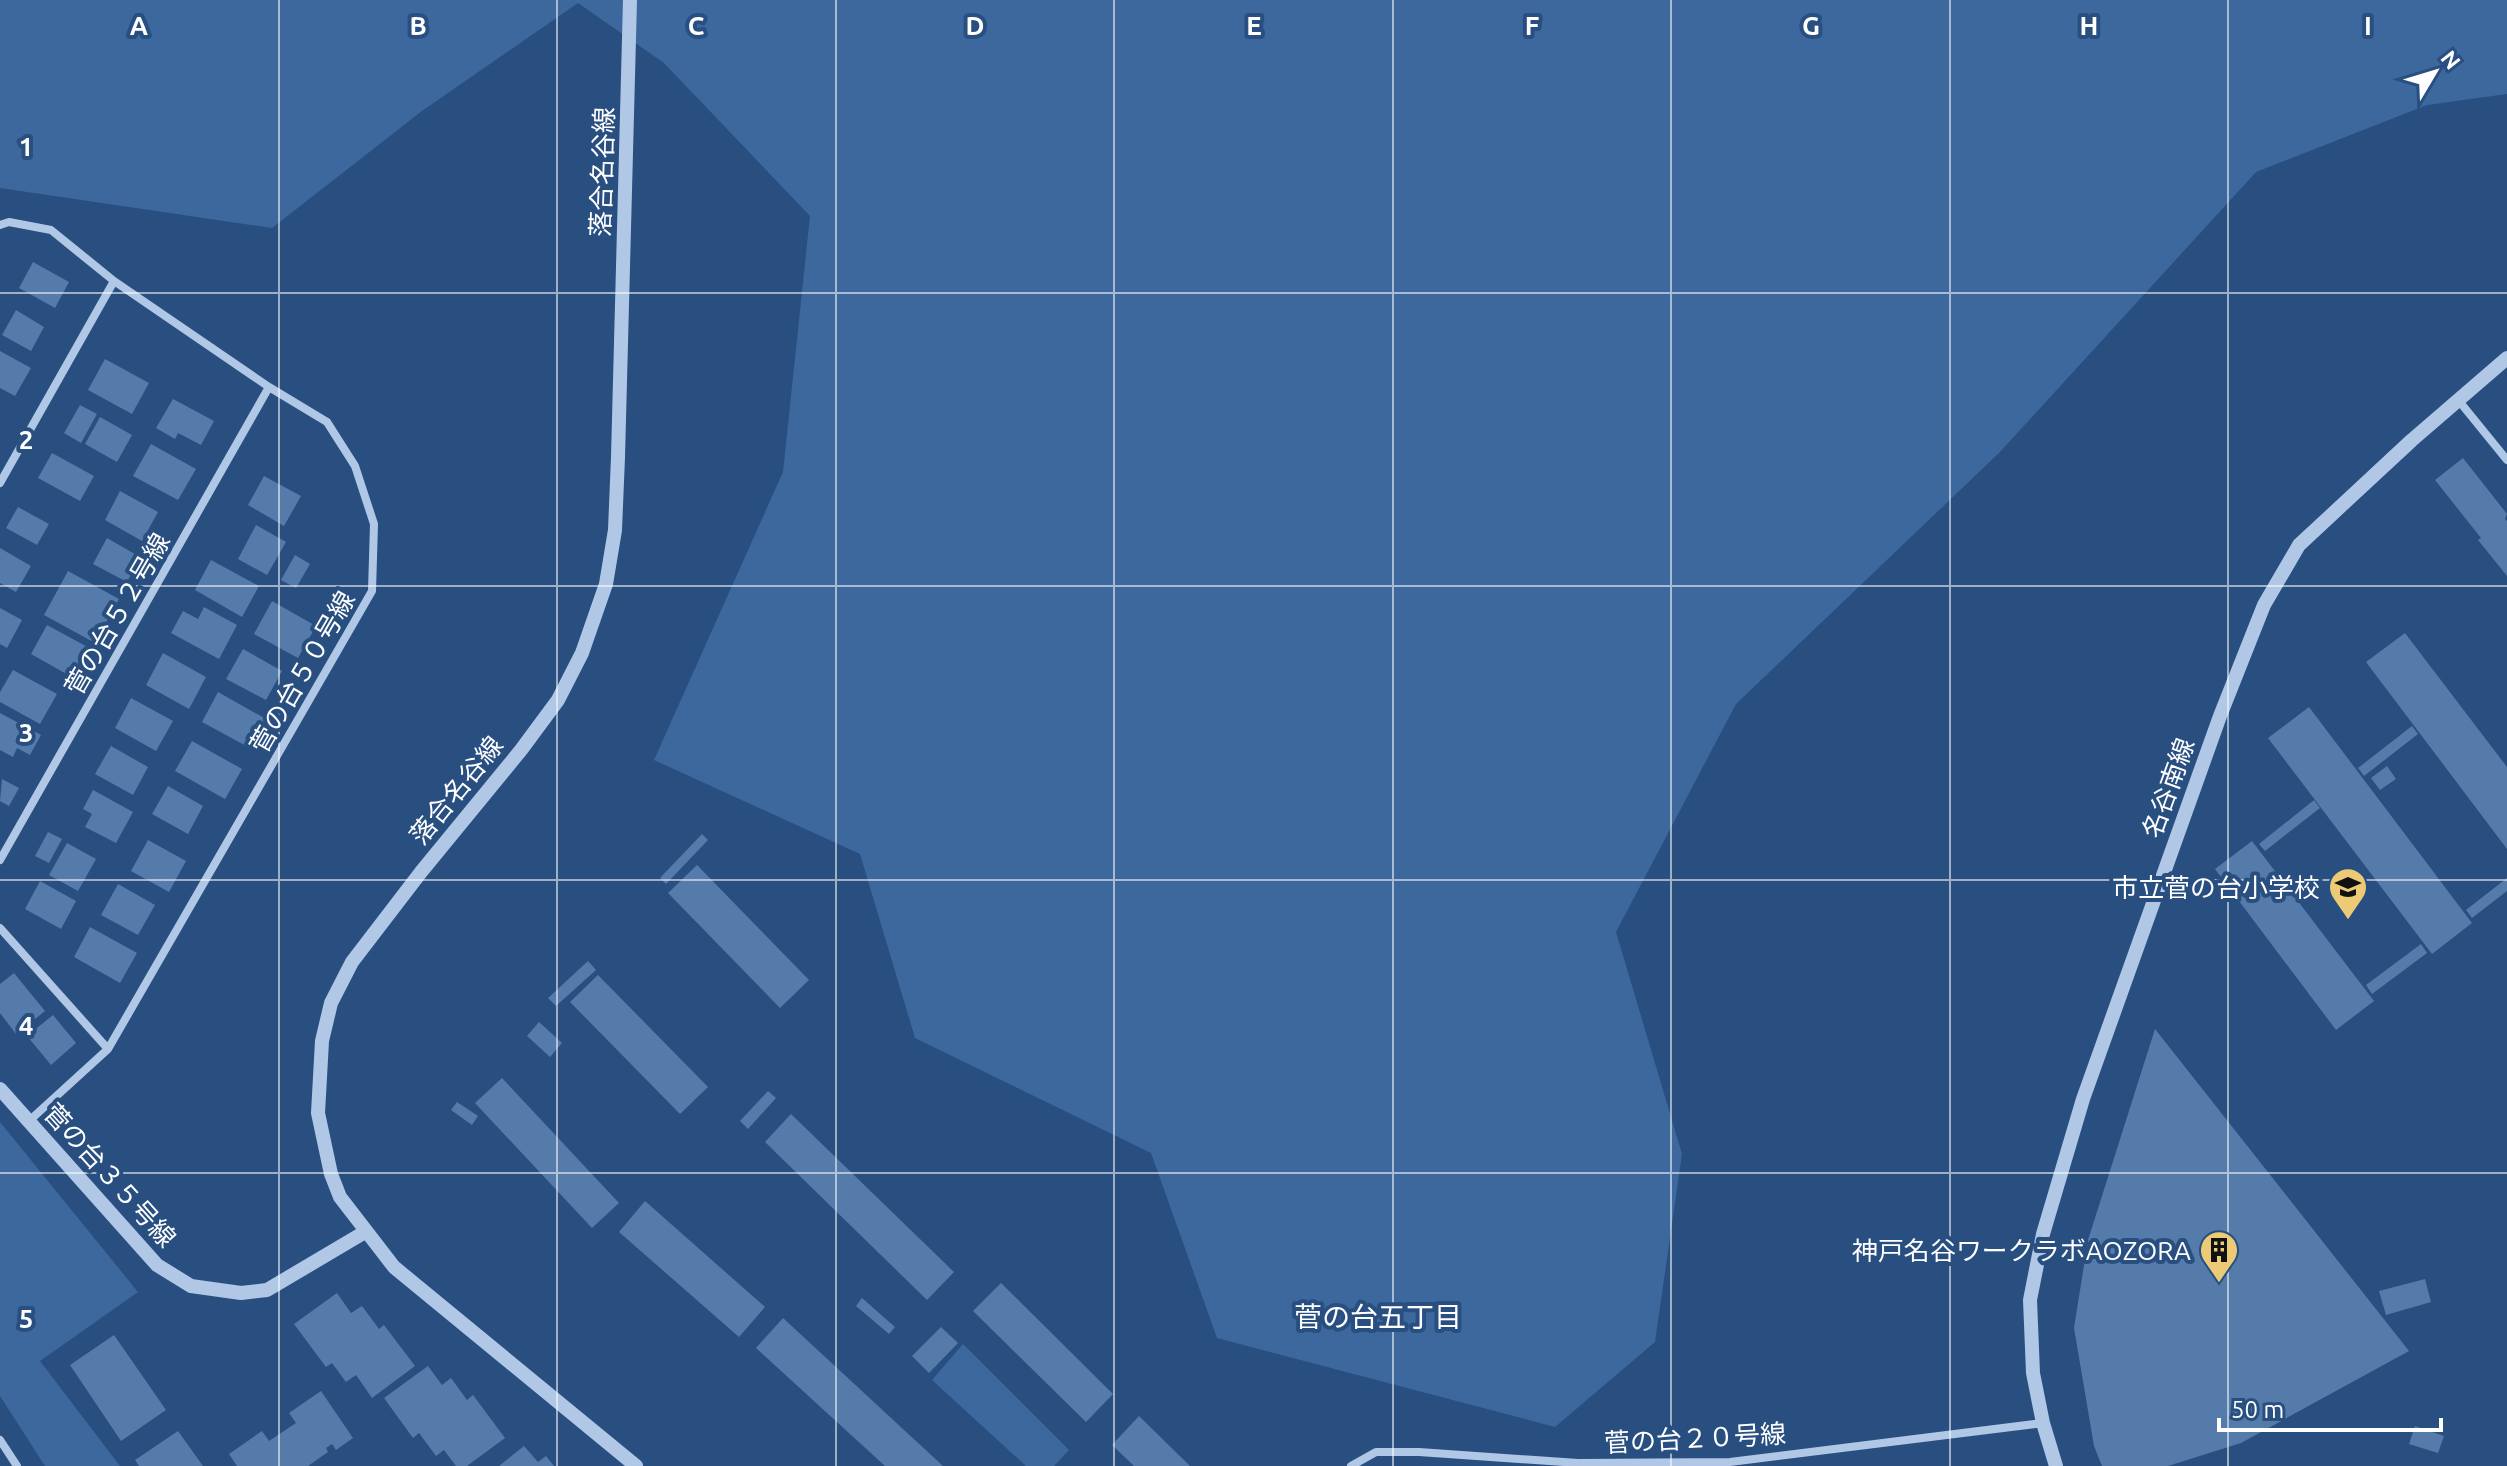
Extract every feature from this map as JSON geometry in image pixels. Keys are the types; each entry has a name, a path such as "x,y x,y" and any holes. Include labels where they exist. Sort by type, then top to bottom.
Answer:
{"street":[{"name":"落合名谷線","path":"630,0 618,472 615,530 606,584 582,653 558,700 352,962 331,1003 322,1041 318,1113 331,1174 340,1197 365,1232 405,1277 636,1466"},
{"name":"菅の台５０号線","path":"0,225 9,222 51,230 114,281 269,387 327,422 355,466 374,524 372,591 108,1049 29,1121"},
{"path":"0,483 114,281"},
{"name":"名谷南線","path":"2056,1466 2033,1373 2030,1300 2043,1234 2083,1099 2220,716 2264,605 2299,545 2351,494 2507,358"},
{"name":"菅の台５２号線","path":"0,860 269,387"},
{"path":"2459,401 2507,460"},
{"path":"0,928 108,1049"},
{"name":"菅の台３５号線","path":"0,1089 157,1265 191,1286 241,1293 267,1290 365,1232"},
{"name":"菅の台２０号線","path":"1351,1466 1376,1452 1578,1463 1730,1462 2043,1423"},
{"path":"0,1440 17,1466"}],"shaded area":[{"path":"0,0 2507,0 2507,94 2427,105 2256,172 2000,452 1736,704 1616,932 1682,1154 1655,1342 1555,1427 1217,1338 1151,1153 915,1038 860,854 654,760 783,472 810,216 664,63 578,3 422,111 272,228 0,188"},
{"path":"0,1122 138,1292 40,1361 120,1466 45,1466 0,1396"},
{"path":"963,1344 1069,1450 1054,1466 1026,1466 932,1380"}],"building":[{"path":"33,262 69,282 55,308 19,288"},
{"path":"16,310 44,327 31,351 2,335"},
{"path":"0,351 31,368 15,396 0,388"},
{"path":"105,359 149,383 132,414 88,390"},
{"path":"173,399 214,421 201,445 178,433 175,439 156,428"},
{"path":"80,405 97,414 81,443 64,433"},
{"path":"100,417 132,435 117,462 85,444"},
{"path":"151,444 196,469 178,500 133,476"},
{"path":"52,453 94,476 80,501 38,478"},
{"path":"2463,458 2507,514 2507,576 2435,480"},
{"path":"264,476 301,496 284,526 248,505"},
{"path":"120,491 158,512 142,541 105,520"},
{"path":"18,507 49,524 37,545 6,528"},
{"path":"256,525 286,542 267,575 238,559"},
{"path":"107,538 140,557 127,582 93,564"},
{"path":"0,548 31,566 16,592 0,583"},
{"path":"295,555 310,564 296,588 281,580"},
{"path":"211,560 259,586 242,617 195,590"},
{"path":"68,571 119,599 95,643 44,615"},
{"path":"272,601 316,626 298,658 254,634"},
{"path":"204,607 237,625 219,659 171,633 183,611 198,619"},
{"path":"0,608 22,620 7,648 0,644"},
{"path":"47,625 93,650 77,680 31,654"},
{"path":"2405,633 2507,767 2507,849 2366,662"},
{"path":"243,649 282,671 266,700 226,679"},
{"path":"163,653 206,677 189,709 146,685"},
{"path":"13,670 57,694 40,724 0,702 0,692"},
{"path":"218,692 266,719 250,748 202,722"},
{"path":"131,698 173,721 156,751 115,728"},
{"path":"2309,707 2472,923 2432,954 2268,738"},
{"path":"0,713 41,735 30,755 17,748 13,757 0,750"},
{"path":"2412,726 2418,734 2364,776 2358,768"},
{"path":"192,741 242,769 225,799 175,771"},
{"path":"111,746 148,767 133,795 95,774"},
{"path":"2387,766 2396,779 2380,790 2371,778"},
{"path":"2,779 19,788 9,806 0,801"},
{"path":"168,786 203,806 188,834 152,814"},
{"path":"93,790 133,812 116,843 85,827 92,814 83,809"},
{"path":"2314,800 2320,808 2265,851 2259,844"},
{"path":"48,832 62,839 49,863 35,856"},
{"path":"702,834 708,840 666,884 660,878"},
{"path":"148,840 186,861 169,892 131,871"},
{"path":"2252,841 2374,1001 2336,1030 2215,869"},
{"path":"67,843 96,859 78,891 49,875"},
{"path":"697,865 809,980 780,1008 668,893"},
{"path":"2507,878 2507,891 2472,918 2466,910"},
{"path":"40,881 76,901 61,929 25,909"},
{"path":"118,884 155,905 138,935 101,915"},
{"path":"90,927 137,953 120,983 74,957"},
{"path":"2421,944 2427,953 2372,994 2366,985"},
{"path":"588,961 596,970 556,1006 548,998"},
{"path":"14,973 45,1011 16,1034 0,1013 0,984"},
{"path":"598,975 708,1087 680,1114 570,1002"},
{"path":"53,1015 76,1043 51,1065 27,1036"},
{"path":"539,1022 562,1043 550,1057 527,1036"},
{"name":"神戸名谷ワークラボAOZORA","path":"2155,1029 2409,1351 2241,1443 2168,1466 2102,1466 2094,1446 2074,1328 2088,1240"},
{"path":"502,1078 619,1203 592,1228 475,1103"},
{"path":"768,1091 776,1098 748,1129 740,1121"},
{"path":"457,1102 478,1116 472,1125 451,1110"},
{"path":"791,1114 954,1272 927,1300 765,1142"},
{"path":"645,1201 765,1307 739,1337 619,1232"},
{"path":"2425,1279 2431,1302 2386,1315 2379,1291"},
{"path":"1001,1283 1113,1394 1086,1422 973,1311"},
{"path":"337,1293 351,1313 362,1306 379,1329 384,1325 415,1366 372,1398 356,1375 346,1382 332,1363 326,1367 294,1324"},
{"path":"862,1298 895,1327 889,1334 856,1306"},
{"path":"783,1318 943,1466 885,1466 756,1348"},
{"path":"941,1327 958,1343 929,1373 912,1356"},
{"path":"114,1335 166,1410 121,1441 70,1365"},
{"path":"428,1366 442,1385 451,1378 467,1400 473,1395 505,1438 467,1466 456,1466 444,1450 436,1456 419,1433 413,1438 384,1398"},
{"path":"321,1391 353,1438 336,1450 332,1444 326,1448 328,1452 308,1466 237,1466 229,1454 262,1431 269,1441 296,1423 289,1413"},
{"path":"1139,1416 1190,1466 1134,1466 1112,1445"},
{"path":"2415,1426 2444,1436 2438,1453 2409,1444"},
{"path":"178,1431 203,1466 139,1466 135,1460"},
{"path":"524,1446 538,1462 546,1456 554,1466 499,1466"}],"place":[{"name":"市立菅の台小学校","path":"2348,921"},
{"name":"神戸名谷ワークラボAOZORA","path":"2219,1284"}],"district":[{"name":"菅の台五丁目","path":"1378,1316"}]}
